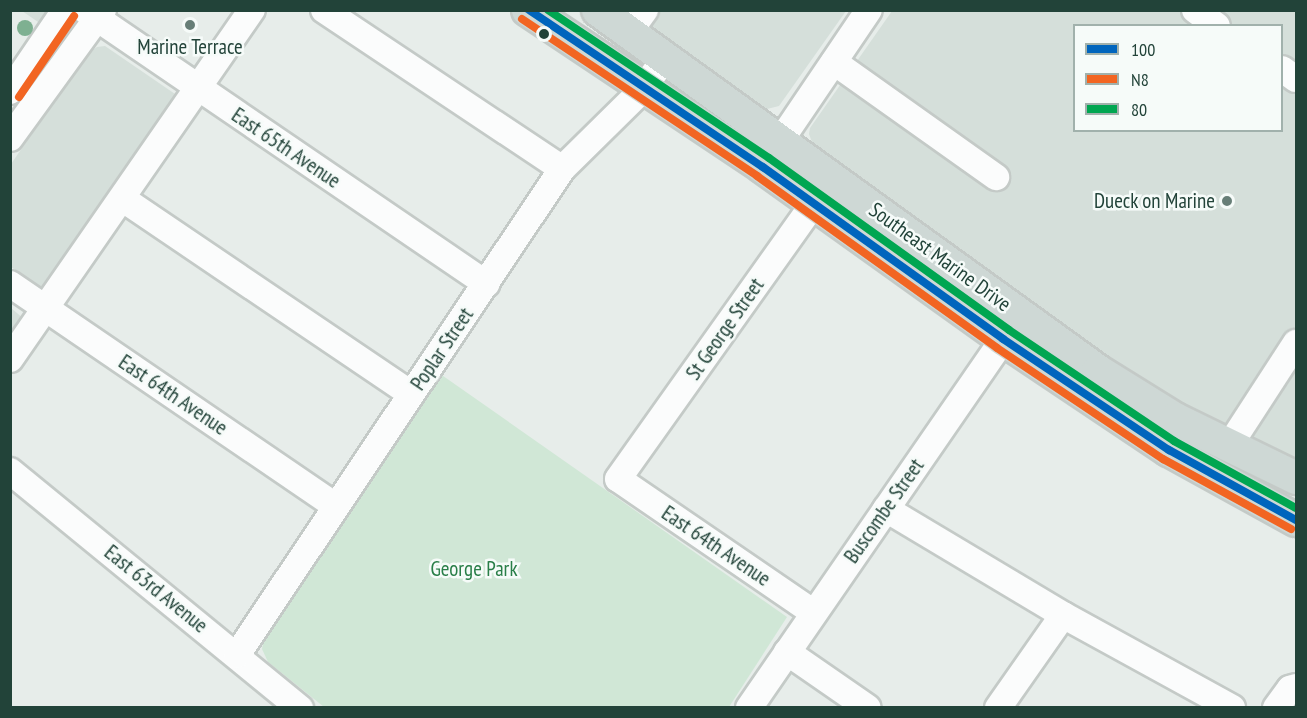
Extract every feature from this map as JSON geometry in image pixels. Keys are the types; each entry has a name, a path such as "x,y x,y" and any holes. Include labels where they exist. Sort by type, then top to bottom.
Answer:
{"main road":[{"name":"Southeast Marine Drive","path":"528,10 643,89 763,167 814,205 1012,327 1098,371 1175,419 1296,478"},
{"name":"Southeast Marine Drive","path":"598,10 637,21 665,57 832,178 1012,327 1169,450 1296,520"}],"street":[{"path":"10,91 65,10"},
{"path":"10,359 252,10"},
{"path":"324,10 562,170"},
{"path":"763,167 869,10"},
{"path":"1195,10 1214,24"},
{"path":"10,138 95,13"},
{"name":"East 65th Avenue","path":"95,13 198,88 486,284"},
{"name":"Poplar Street","path":"237,655 562,170 643,89 665,57"},
{"path":"834,62 996,177"},
{"path":"1283,70 1296,79"},
{"name":"St George Street","path":"618,479 832,178"},
{"path":"123,199 411,394"},
{"name":"East 64th Avenue","path":"10,284 336,506"},
{"name":"Buscombe Street","path":"749,708 1012,327"},
{"path":"1229,446 1296,343"},
{"name":"East 63rd Avenue","path":"11,473 300,708"},
{"name":"East 64th Avenue","path":"618,479 814,613"},
{"path":"886,509 1063,615 1232,708"},
{"path":"998,708 1063,615"},
{"path":"787,652 868,708"},
{"path":"1276,708 1290,689 1296,687"}],"shaded area":[{"path":"22,11 51,11 41,24"},
{"path":"645,11 846,11 779,106 767,109 760,107 650,27"},
{"path":"892,11 1296,11 1296,460 1199,414 1105,357 813,145 809,134 810,128"},
{"path":"105,46 178,96 47,288 42,288 11,267 11,164 88,53 97,47"},
{"path":"11,308 24,319 11,359"}],"green space":[{"name":"George Park","path":"436,371 787,617 729,707 324,707 268,662 262,649 264,639"}],"transit line":[{"name":"100","path":"529,10 763,167 1003,339 1169,450 1296,520"},
{"name":"80","path":"548,10 769,158 1009,330 1174,441 1296,508"},
{"name":"N8","path":"19,97 74,16"},
{"name":"N8","path":"522,19 757,176 997,348 1163,459 1291,529"}],"place":[{"name":"Marine Terrace","path":"190,25"},
{"name":"Dueck on Marine","path":"1227,201"}]}
